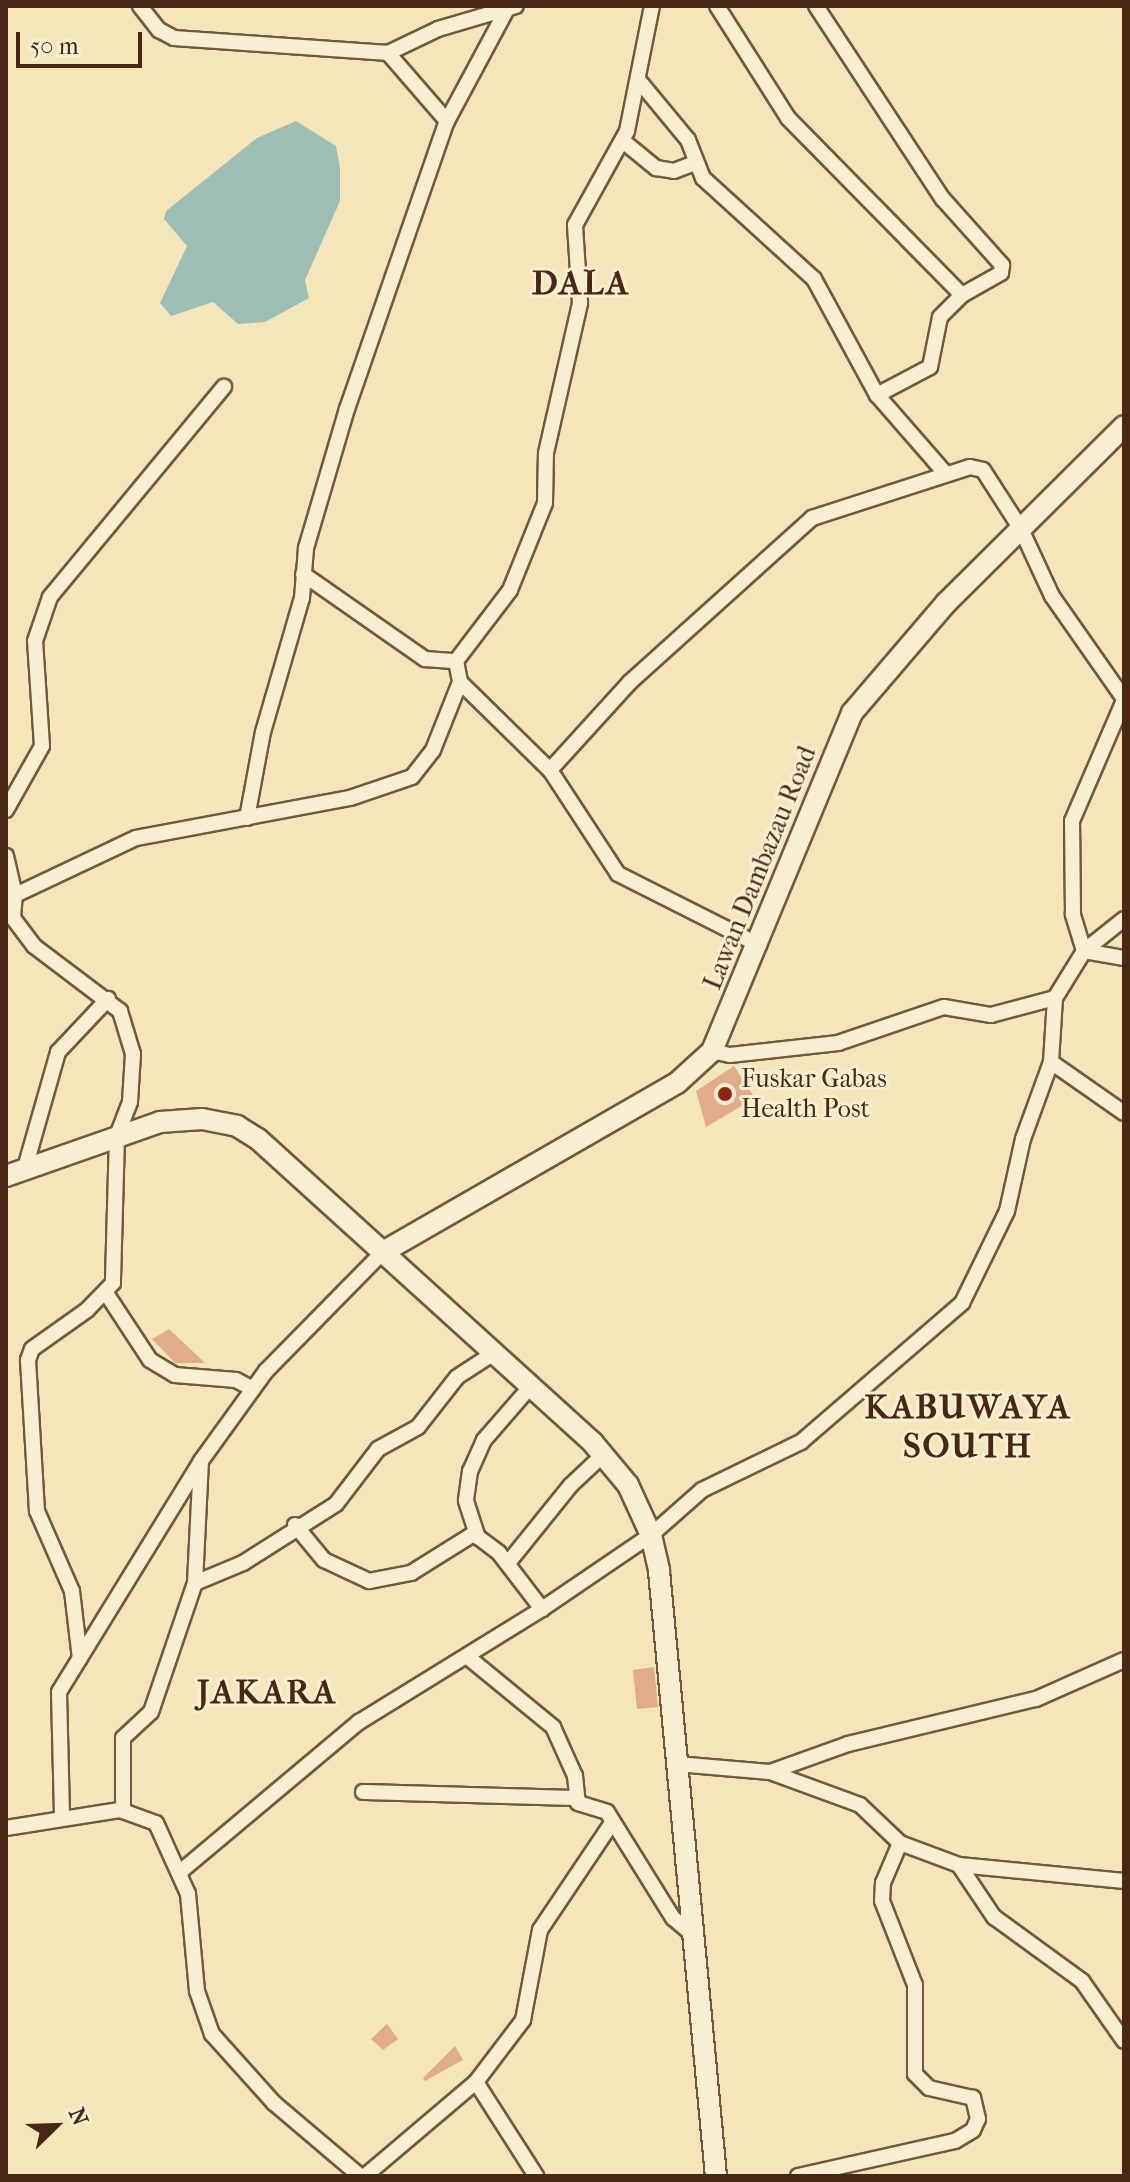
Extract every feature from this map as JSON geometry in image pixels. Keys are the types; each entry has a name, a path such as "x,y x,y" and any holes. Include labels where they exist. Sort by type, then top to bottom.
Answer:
{"main road":[{"name":"Lawan Dambazau Road","path":"383,1252 677,1083 712,1051 759,945 852,713 882,672 1021,529 1121,434"},
{"path":"15,1172 117,1136 184,1119 237,1126 258,1139 604,1454 641,1507 651,1535 677,1764 716,2176"}],"street":[{"path":"140,6 159,30 174,38 388,53 438,29 511,9"},
{"path":"10,898 136,838 350,798 412,777 443,731 460,682 456,661 510,590 545,503 546,453 580,303 575,225 623,141 640,82 652,6"},
{"path":"717,6 788,118 962,295"},
{"path":"816,6 943,199 1000,259 1001,273 962,295 940,317 930,367 877,395"},
{"path":"247,818 263,732 302,598 306,548 347,409 447,121 511,9"},
{"path":"388,53 447,121"},
{"path":"640,82 688,140 703,178 814,279 877,395 946,474"},
{"path":"623,141 656,168 674,171 695,163"},
{"path":"6,810 42,746 35,641 50,597 224,387"},
{"path":"550,770 630,682 812,518 970,467 983,470 1021,529 1052,596 1124,700 1072,821 1073,914 1084,951"},
{"path":"303,574 425,659 456,661"},
{"path":"460,682 550,770 618,874 759,945"},
{"path":"6,856 13,918 34,946 120,1011 133,1054 130,1102 117,1136 113,1283 106,1293 32,1349 28,1360 37,1511 72,1591 80,1659"},
{"path":"180,1872 359,1722 469,1658 542,1609 651,1535 702,1490 801,1442 962,1303 1007,1211 1023,1139 1051,1062 1055,998 1084,951 1124,919"},
{"path":"1084,951 1124,958"},
{"path":"712,1051 730,1055 838,1043 944,1007 991,1015 1055,998"},
{"path":"15,1172 58,1052 108,999"},
{"path":"1051,1062 1124,1113"},
{"path":"62,1815 56,1714 59,1692 201,1461 253,1389 383,1252"},
{"path":"106,1293 150,1360 175,1375 236,1380 253,1389"},
{"path":"195,1583 243,1563 295,1525 336,1504 378,1449 418,1427 449,1384 494,1353"},
{"path":"531,1386 499,1417 470,1471 466,1501 475,1533 508,1563 542,1609"},
{"path":"508,1563 571,1485 604,1454"},
{"path":"123,1811 123,1738 151,1712 195,1583 201,1461"},
{"path":"295,1525 324,1560 369,1581 411,1573 475,1533"},
{"path":"469,1658 553,1727 575,1776 576,1798 580,1806 603,1809 636,1852 673,1918 692,1934"},
{"path":"770,1772 848,1744 1036,1699 1124,1660"},
{"path":"677,1764 770,1772 860,1805 900,1843 959,1865 1124,1881"},
{"path":"363,1792 576,1798"},
{"path":"6,1828 62,1815 123,1811 156,1823 188,1894 197,1991 212,2034 274,2103 363,2176 476,2082 529,2008 533,1951 540,1930 612,1823"},
{"path":"798,2176 955,2141 973,2130 978,2119 973,2098 929,2088 915,2074 915,1985 882,1901 883,1883 900,1843"},
{"path":"959,1865 994,1917 1082,1981 1124,2041"},
{"path":"476,2082 536,2176"}],"water":[{"path":"296,121 336,146 340,168 340,201 305,280 309,298 265,322 238,324 213,302 171,316 160,303 187,246 164,219 166,211 257,138"}],"building":[{"name":"Fuskar Gabas Health Post","path":"734,1066 755,1098 706,1127 696,1091"},
{"path":"169,1329 205,1363 175,1363 152,1339"},
{"path":"654,1667 658,1707 637,1709 633,1670"},
{"path":"387,2024 398,2039 383,2050 371,2039"},
{"path":"455,2046 463,2060 425,2081 423,2078"}],"place":[{"name":"Fuskar Gabas Health Post","path":"725,1094"}],"district":[{"name":"DALA","path":"581,284"},
{"name":"KABUWAYA SOUTH","path":"968,1426"},
{"name":"JAKARA","path":"267,1693"}]}
